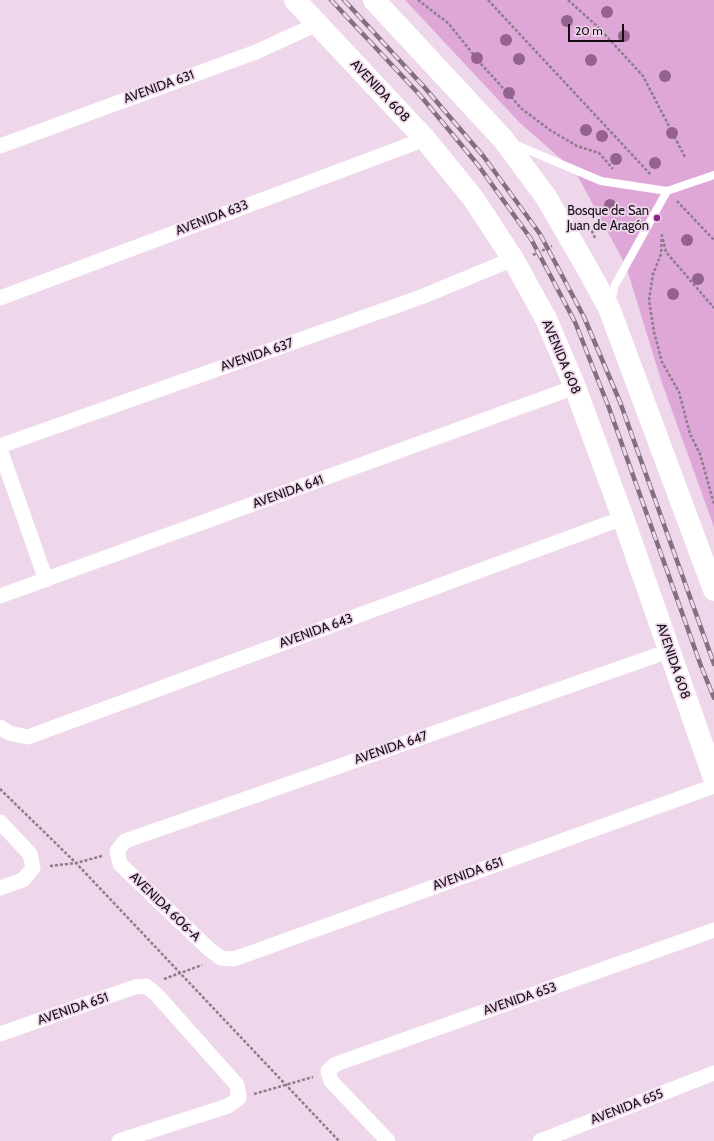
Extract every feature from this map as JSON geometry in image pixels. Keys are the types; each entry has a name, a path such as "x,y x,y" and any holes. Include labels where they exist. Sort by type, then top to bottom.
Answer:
{"highway":[{"name":"AVENIDA 608","path":"295,0 424,139 473,198 513,259 546,320 575,387 623,518 714,778"},
{"path":"374,0 502,139 546,197 609,308 714,590"}],"street":[{"name":"AVENIDA 631","path":"0,146 256,52 317,24"},
{"name":"AVENIDA 633","path":"0,298 424,139"},
{"name":"AVENIDA 637","path":"0,448 421,297 513,259"},
{"name":"AVENIDA 641","path":"0,596 575,387"},
{"path":"0,448 46,580"},
{"name":"AVENIDA 643","path":"4,730 28,737 623,518"},
{"name":"AVENIDA 647","path":"117,851 125,841 669,650"},
{"name":"AVENIDA 651","path":"221,958 234,959 714,786"},
{"path":"0,822 30,854 33,868 23,880 0,888"},
{"name":"AVENIDA 606-A","path":"117,851 120,864 210,950 221,958"},
{"name":"AVENIDA 653","path":"328,1071 336,1064 714,930"},
{"path":"119,1141 228,1106 239,1098 237,1085 156,994 146,986"},
{"name":"AVENIDA 651","path":"0,1034 135,987 146,986"},
{"path":"328,1071 331,1081 388,1141"},
{"name":"AVENIDA 655","path":"540,1141 714,1073"}],"lane":[{"path":"502,139 602,181 668,191 714,175"},
{"path":"609,308 615,284 668,191"}],"path":[{"path":"418,0 448,23 482,65 522,109 550,130 577,146 599,153 613,169"},
{"path":"488,0 714,240"},
{"path":"568,0 598,27 643,76 685,158"},
{"path":"714,308 666,252 662,234 661,254 653,274 649,300 654,332 662,362 679,392 690,434 700,454 714,504"},
{"path":"0,789 76,863 339,1141"},
{"path":"33,868 76,863 117,851"},
{"path":"146,986 221,958"},
{"path":"239,1098 287,1086 328,1071"}],"shaded area":[{"name":"Bosque de San Juan de Aragón","path":"405,0 714,0 714,527 661,380 626,266 575,171 520,123"}],"railway":[{"path":"331,0 419,94 478,165 531,239 575,322 609,408 701,666 714,698"},
{"path":"344,0 425,88 484,157 540,234 584,317 620,402 714,664"}],"place":[{"name":"Bosque de San Juan de Aragón","path":"657,218"}]}
